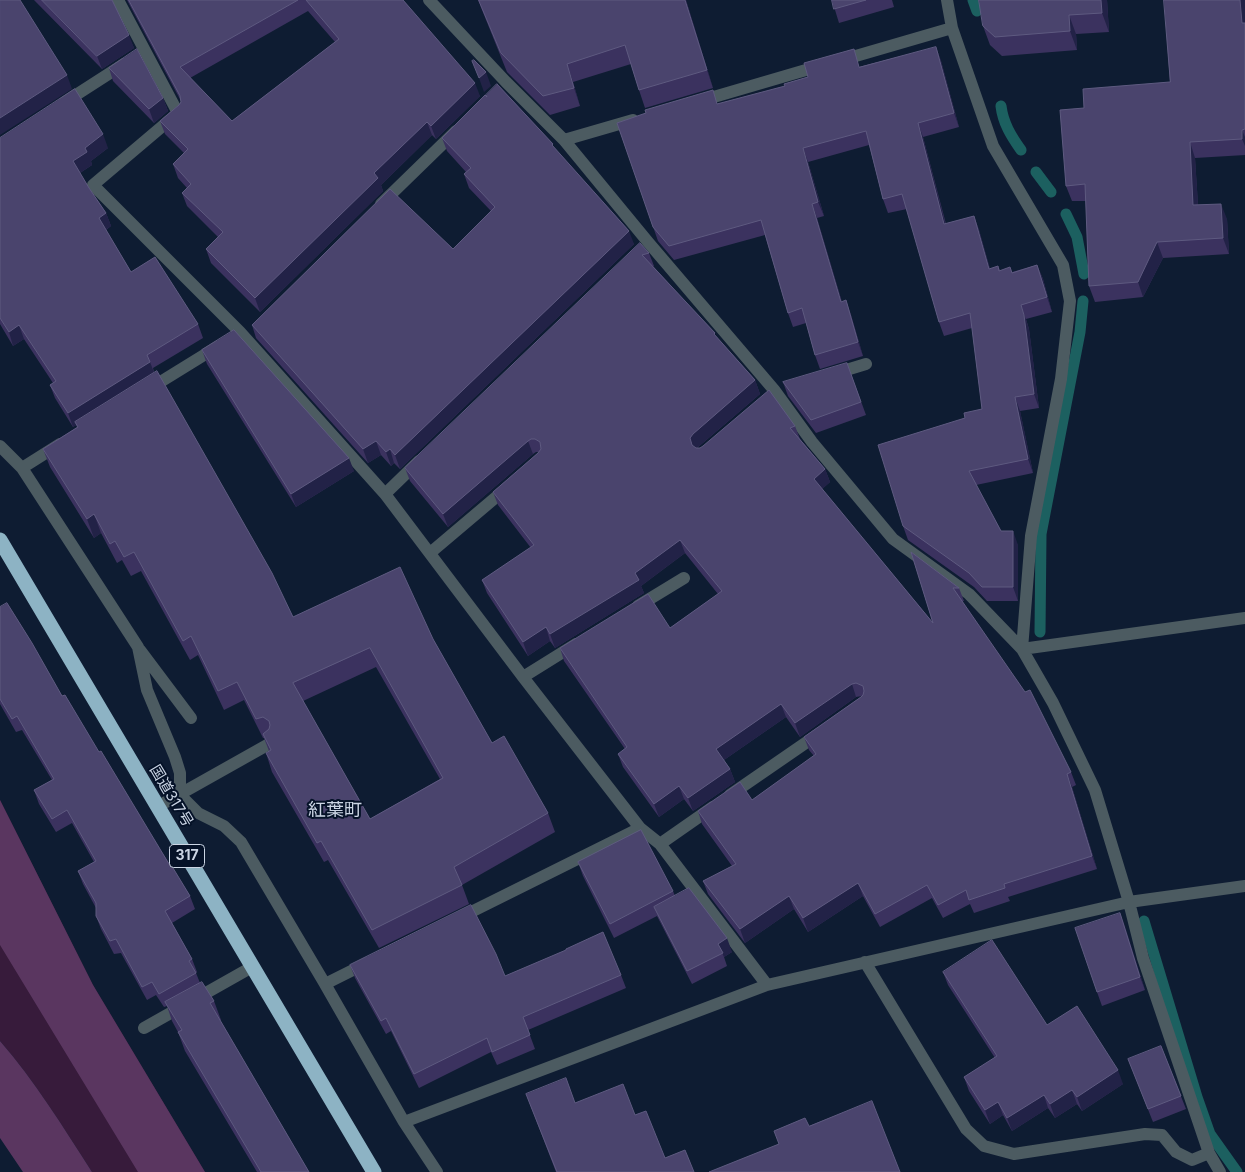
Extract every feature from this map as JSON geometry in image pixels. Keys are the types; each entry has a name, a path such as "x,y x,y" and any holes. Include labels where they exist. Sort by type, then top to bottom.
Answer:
{"highway":[{"name":"国道317号","path":"0,540 374,1172"}],"street":[{"path":"118,0 178,113 93,185 238,336 385,494 640,828 660,844 766,985"},
{"path":"429,0 502,85 564,140 645,245 775,392 812,442 893,539 969,594 1022,649 1052,703 1095,790 1129,902 1143,958 1209,1153 1220,1172"},
{"path":"947,0 952,28 993,146 1063,265 1070,301 1061,379 1030,536 1022,649"},
{"path":"688,104 952,28"},
{"path":"56,108 145,51"},
{"path":"564,140 640,118"},
{"path":"372,213 463,123"},
{"path":"139,395 238,336"},
{"path":"820,378 866,364"},
{"path":"22,468 72,436"},
{"path":"0,446 22,468 138,647 191,718"},
{"path":"385,494 428,453"},
{"path":"430,554 517,479"},
{"path":"625,614 684,578"},
{"path":"1022,649 1245,618"},
{"path":"523,677 582,640"},
{"path":"138,647 146,690 180,773 180,795 198,813 224,826 241,842 404,1122 437,1172"},
{"path":"660,844 829,727"},
{"path":"158,807 270,744"},
{"path":"448,923 640,828"},
{"path":"404,1122 766,985 1129,902 1245,886"},
{"path":"325,984 378,958"},
{"path":"865,962 966,1129 984,1146 1014,1154 1145,1134 1162,1135 1176,1152 1192,1160 1209,1153"},
{"path":"144,1028 252,967"}],"shaded area":[{"path":"0,800 93,985 205,1172 92,1172 37,1088 0,1041"},
{"path":"0,800 93,985 205,1172 138,1172 0,945"},
{"path":"0,1041 37,1088 92,1172 23,1172 0,1138"}],"building":[{"path":"0,0 20,0 67,75 0,118"},
{"path":"42,0 112,0 129,35 97,56"},
{"path":"129,0 298,0 180,67 232,121 339,39 306,0 403,0 475,83 431,126 427,122 374,173 378,178 255,298 206,249 223,232 182,193 191,184 173,164 188,149 160,121 179,105 181,102 180,96"},
{"path":"479,0 685,0 707,70 639,90 625,45 567,64 574,88 543,96 501,53"},
{"path":"832,0 866,0 834,9"},
{"path":"979,0 1101,0 1102,13 1069,15 1070,31 995,37 983,26"},
{"path":"1164,0 1240,0 1242,23 1245,23 1245,129 1242,130 1242,139 1190,142 1193,205 1221,204 1223,238 1157,242 1138,282 1089,286 1085,184 1066,186 1060,110 1084,108 1083,89 1170,82"},
{"path":"936,47 954,113 918,123 944,224 974,216 989,269 998,266 999,271 1010,267 1012,273 1037,265 1047,297 1021,305 1024,315 1034,394 1015,397 1028,459 969,471 1001,531 1013,531 1013,587 982,587 969,573 903,526 878,445 965,418 964,413 982,409 970,313 939,322 902,194 883,199 866,131 803,148 818,202 812,204 841,302 846,300 858,342 815,355 802,308 788,313 761,220 669,246 653,227 617,123 646,113 645,110 713,90 717,104 785,86 784,84 808,77 804,63 854,49 859,67"},
{"path":"137,49 163,98 149,109 109,68"},
{"path":"474,60 486,72 479,78 472,61"},
{"path":"497,84 553,144 629,231 395,455 390,449 386,452 376,441 363,449 252,325 390,189 453,249 495,207 464,174 471,168 442,138 485,95 487,97 486,95"},
{"path":"75,89 103,134 85,148 87,152 73,161 106,213 99,218 131,272 155,257 198,324 147,355 150,362 68,413 50,385 56,381 19,325 9,332 0,318 0,138"},
{"path":"640,243 649,253 642,255 715,333 755,380 693,434 690,438 692,445 696,448 703,446 769,390 795,426 790,428 825,469 814,479 933,623 911,552 959,588 953,588 1025,692 1030,690 1071,772 1067,774 1092,856 1004,884 1005,888 969,900 966,890 938,905 927,885 875,914 858,883 803,918 789,896 740,929 703,881 736,864 698,811 740,782 752,800 816,754 804,737 861,697 864,691 863,686 856,683 852,684 795,723 781,704 716,749 730,769 688,798 679,786 654,804 618,754 627,747 560,648 648,594 670,628 722,591 680,540 635,573 639,580 550,634 546,627 523,642 482,580 534,545 493,492 538,453 541,449 540,442 535,439 528,441 443,514 405,468"},
{"path":"234,330 349,458 291,494 202,350"},
{"path":"847,363 861,402 811,420 783,382"},
{"path":"157,371 272,573 293,617 400,567 433,639 492,743 504,736 548,813 454,867 462,885 372,930 321,841 317,843 266,753 271,750 263,734 269,729 269,721 263,717 256,719 237,682 218,691 191,636 183,641 134,552 124,557 115,541 110,544 94,514 87,519 43,449 78,427 75,422","holes":["370,648 443,778 370,819 293,683"]},
{"path":"7,603 62,696 65,695 99,752 101,751 190,896 165,911 192,959 189,961 196,973 159,994 152,982 142,987 116,939 110,941 96,916 96,903 78,871 96,861 67,810 52,819 34,790 54,779 17,716 12,719 0,699 0,607"},
{"path":"641,830 673,891 610,924 578,862"},
{"path":"689,888 727,938 718,944 723,953 687,971 654,907"},
{"path":"471,905 505,976 603,932 621,975 523,1017 530,1035 492,1052 487,1038 414,1074 386,1018 381,1021 350,965"},
{"path":"1120,913 1140,977 1097,992 1075,928"},
{"path":"992,940 1047,1025 1077,1006 1118,1070 1077,1097 1072,1090 1050,1104 1044,1095 1007,1118 998,1102 985,1110 964,1077 997,1056 943,972"},
{"path":"202,982 214,1001 210,1003 309,1172 261,1172 178,1032 182,1030 165,1002"},
{"path":"1161,1046 1181,1096 1148,1109 1128,1059"},
{"path":"566,1078 575,1103 623,1084 635,1115 646,1111 665,1158 685,1150 694,1172 557,1172 526,1094"},
{"path":"872,1101 900,1172 709,1172 779,1144 774,1131 805,1118 809,1126"}],"waterway":[{"path":"973,0 977,11"},
{"path":"1001,106 1008,129 1021,150"},
{"path":"1036,172 1051,192"},
{"path":"1066,214 1077,237 1084,274"},
{"path":"1040,632 1041,534 1080,332 1083,301"},
{"path":"1144,921 1210,1134 1237,1172"}],"district":[{"name":"紅葉町","path":"335,811"}]}
